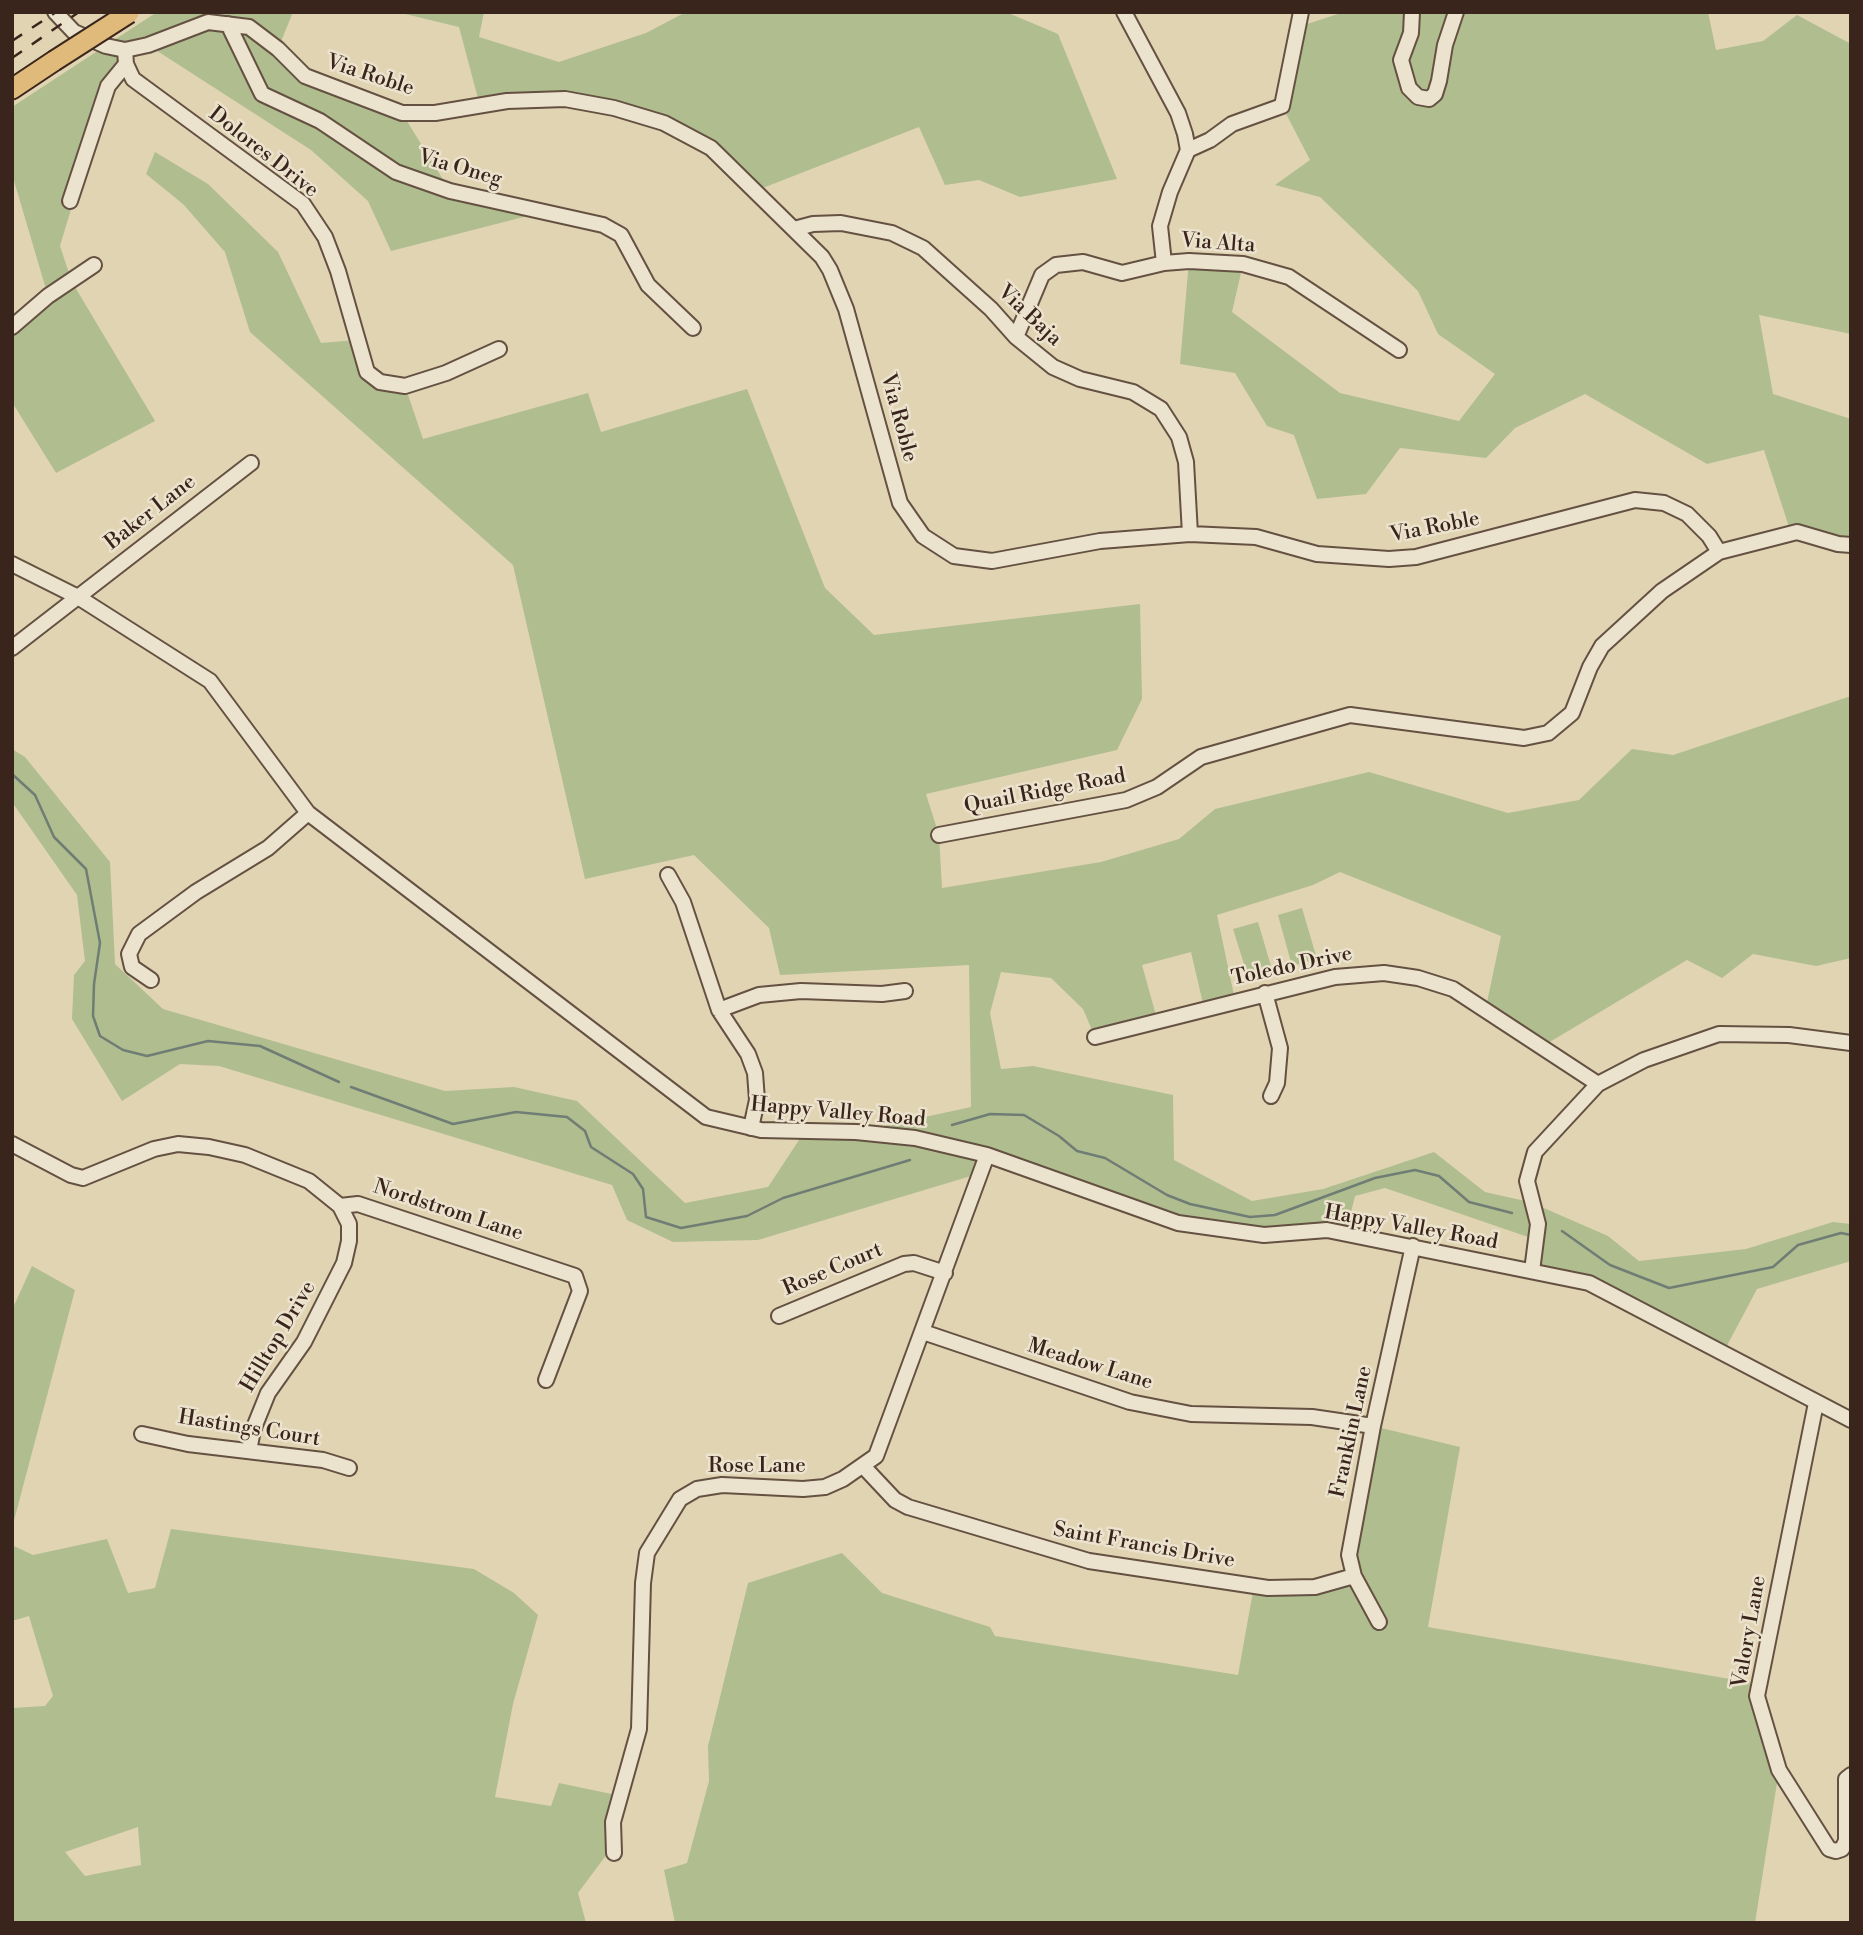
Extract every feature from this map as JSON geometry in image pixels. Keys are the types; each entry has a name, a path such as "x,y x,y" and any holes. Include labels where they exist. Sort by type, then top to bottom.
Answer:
{"highway":[{"path":"12,89 130,13"}],"street":[{"path":"55,12 74,32 125,57 108,86 70,201"},
{"path":"1124,12 1178,113 1188,150 1170,192 1160,226 1164,263"},
{"path":"1188,150 1210,140 1232,124 1282,106 1301,12"},
{"path":"1412,12 1411,33 1401,60 1409,88 1418,97 1429,99 1437,88 1445,45 1456,12"},
{"name":"Via Roble","path":"125,57 148,45 208,22 249,27 278,49 305,76 402,113 435,113 508,101 565,99 614,108 664,123 711,148 822,257 840,293 900,503 914,526 933,544 954,556 992,561 1100,541 1190,534 1256,537 1317,554 1389,559 1426,554 1614,504 1643,500 1664,503 1687,514 1709,536 1719,552"},
{"name":"Via Oneg","path":"228,24 262,94 320,121 396,172 450,191 603,225 621,235 648,285 693,328"},
{"name":"Dolores Drive","path":"125,57 134,79 303,204 325,237 338,271 367,372 380,382 405,386 446,373 499,349"},
{"name":"Via Baja","path":"794,229 813,224 859,224 892,233 923,248 991,309 1016,337 1053,367 1080,379 1133,392 1161,410 1179,437 1186,462 1190,534"},
{"name":"Via Alta","path":"1016,337 1046,270 1067,262 1083,262 1122,273 1164,263 1189,261 1243,264 1289,277 1399,350"},
{"path":"12,327 48,296 94,265"},
{"name":"Baker Lane","path":"12,648 251,463"},
{"name":"Quail Ridge Road","path":"939,835 1126,800 1157,787 1201,757 1350,715 1524,738 1548,733 1573,713 1590,667 1602,646 1662,591 1719,552 1797,532 1851,545"},
{"name":"Happy Valley Road","path":"12,564 78,597 210,681 308,813 706,1117 751,1128 856,1132 915,1138 986,1155 1178,1223 1264,1235 1327,1230 1532,1271 1600,1288 1851,1420"},
{"path":"151,980 132,967 129,954 139,934 196,892 268,848 308,813"},
{"path":"668,875 683,902 719,1010 748,1054 754,1073 757,1100 751,1128"},
{"name":"Toledo Drive","path":"1094,1037 1265,993 1362,973 1418,978 1453,989 1486,1007 1598,1084"},
{"path":"719,1010 759,995 801,991 882,994 905,991"},
{"path":"1265,993 1280,1048 1278,1083 1271,1096"},
{"path":"1532,1271 1538,1224 1527,1181 1535,1152 1598,1084 1644,1060 1719,1034 1789,1035 1851,1043"},
{"name":"Nordstrom Lane","path":"12,1144 71,1175 83,1178 154,1149 178,1144 245,1155 309,1181 340,1206 358,1204 576,1276 580,1292 546,1380"},
{"name":"Rose Lane","path":"614,1853 613,1822 639,1729 643,1583 647,1553 680,1499 697,1489 722,1485 803,1489 825,1487 876,1456 884,1441 986,1155"},
{"name":"Hilltop Drive","path":"249,1451 253,1430 268,1393 304,1342 344,1263 349,1241 349,1224 340,1206"},
{"name":"Franklin Lane","path":"1380,1622 1354,1576 1349,1555 1373,1426 1413,1246"},
{"name":"Rose Court","path":"779,1317 904,1264 914,1263 945,1273"},
{"name":"Meadow Lane","path":"923,1332 1130,1402 1191,1414 1312,1417 1373,1426"},
{"name":"Valory Lane","path":"1816,1403 1757,1696 1779,1770 1829,1849 1836,1851 1842,1849 1846,1841 1846,1779 1851,1775"},
{"name":"Hastings Court","path":"142,1433 188,1444 323,1460 349,1468"},
{"name":"Saint Francis Drive","path":"863,1466 895,1500 908,1507 1089,1561 1279,1589 1315,1587 1354,1576"}],"green space":[{"path":"157,12 293,12 278,49 305,76 402,113 450,191 543,212 391,251 368,201 311,150 148,45 125,53 108,86 60,246 72,282 155,421 56,473 12,402 12,327 48,296 12,174 12,107"},
{"path":"397,12 484,12 479,37 559,62 646,33 686,12 1006,12 1058,34 1117,179 1020,197 979,180 945,185 919,127 755,191 711,148 664,123 565,99 480,106 459,27"},
{"path":"1344,12 1708,12 1716,50 1763,41 1797,15 1851,44 1851,334 1759,315 1773,394 1851,419 1851,545 1791,533 1764,450 1707,464 1585,394 1515,428 1486,458 1400,448 1366,494 1317,499 1294,435 1267,426 1235,373 1180,364 1189,261 1243,264 1232,312 1340,393 1459,421 1495,374 1438,334 1418,291 1320,197 1275,185 1310,160 1282,106 1298,27"},
{"path":"155,152 208,184 278,252 321,343 357,340 367,372 405,386 423,439 588,393 601,432 747,389 825,588 874,635 1140,604 1142,699 1117,750 926,794 939,835 942,888 1101,862 1179,839 1215,809 1369,772 1508,813 1579,800 1632,749 1673,755 1851,696 1851,958 1816,966 1753,954 1722,978 1687,960 1543,1046 1486,1007 1501,936 1340,872 1313,885 1217,915 1235,1000 1204,1008 1191,952 1142,965 1157,1019 1095,1037 1083,1009 1051,978 1001,972 990,1013 1001,1069 1033,1066 1173,1095 1174,1160 1252,1201 1323,1189 1434,1152 1485,1192 1530,1202 1608,1236 1639,1261 1746,1249 1833,1222 1851,1224 1851,1261 1757,1289 1722,1355 1610,1293 1532,1271 1534,1239 1385,1188 1355,1196 1346,1233 1213,1229 987,1156 981,1173 758,1240 673,1242 627,1220 612,1185 219,1066 180,1064 122,1101 72,1019 74,975 85,961 77,895 12,802 12,749 25,757 110,862 115,964 163,1009 445,1091 514,1087 577,1101 685,1203 768,1187 805,1131 856,1132 971,1107 969,965 780,975 769,928 694,855 585,879 513,565 250,332 225,252 183,204 146,174"},
{"path":"1302,908 1317,959 1292,966 1278,915"},
{"path":"1258,922 1273,973 1249,980 1233,929"},
{"path":"32,1266 75,1290 12,1528 12,1310"},
{"path":"1373,1426 1460,1447 1428,1627 1759,1684 1779,1770 1755,1923 675,1923 664,1870 687,1863 709,1781 708,1746 748,1583 842,1553 882,1593 990,1627 995,1636 1238,1675 1254,1586 1268,1588 1353,1576 1349,1555"},
{"path":"171,1529 474,1569 514,1593 538,1615 513,1704 495,1797 551,1806 559,1783 621,1796 613,1846 578,1893 586,1923 12,1923 12,1708 45,1706 53,1696 29,1616 12,1621 12,1545 33,1555 107,1539 128,1593 155,1588","holes":["138,1827 141,1865 85,1876 65,1852"]}],"waterway":[{"path":"12,774 35,795 54,837 86,869 100,943 93,1016 100,1036 123,1050 147,1056 208,1041 260,1046 339,1082"},
{"path":"351,1087 453,1124 516,1112 567,1117 585,1131 591,1147 633,1174 643,1189 646,1217 681,1228 747,1216 783,1198 910,1160"},
{"path":"952,1125 990,1114 1024,1115 1059,1136 1077,1151 1105,1158 1167,1195 1190,1204 1250,1217 1275,1215 1375,1178 1415,1170 1439,1176 1469,1202 1512,1213"},
{"path":"1562,1231 1610,1265 1669,1288 1773,1267 1798,1245 1841,1233 1851,1235"}],"railway":[{"path":"12,41 56,12"},
{"path":"12,58 79,12"}]}
